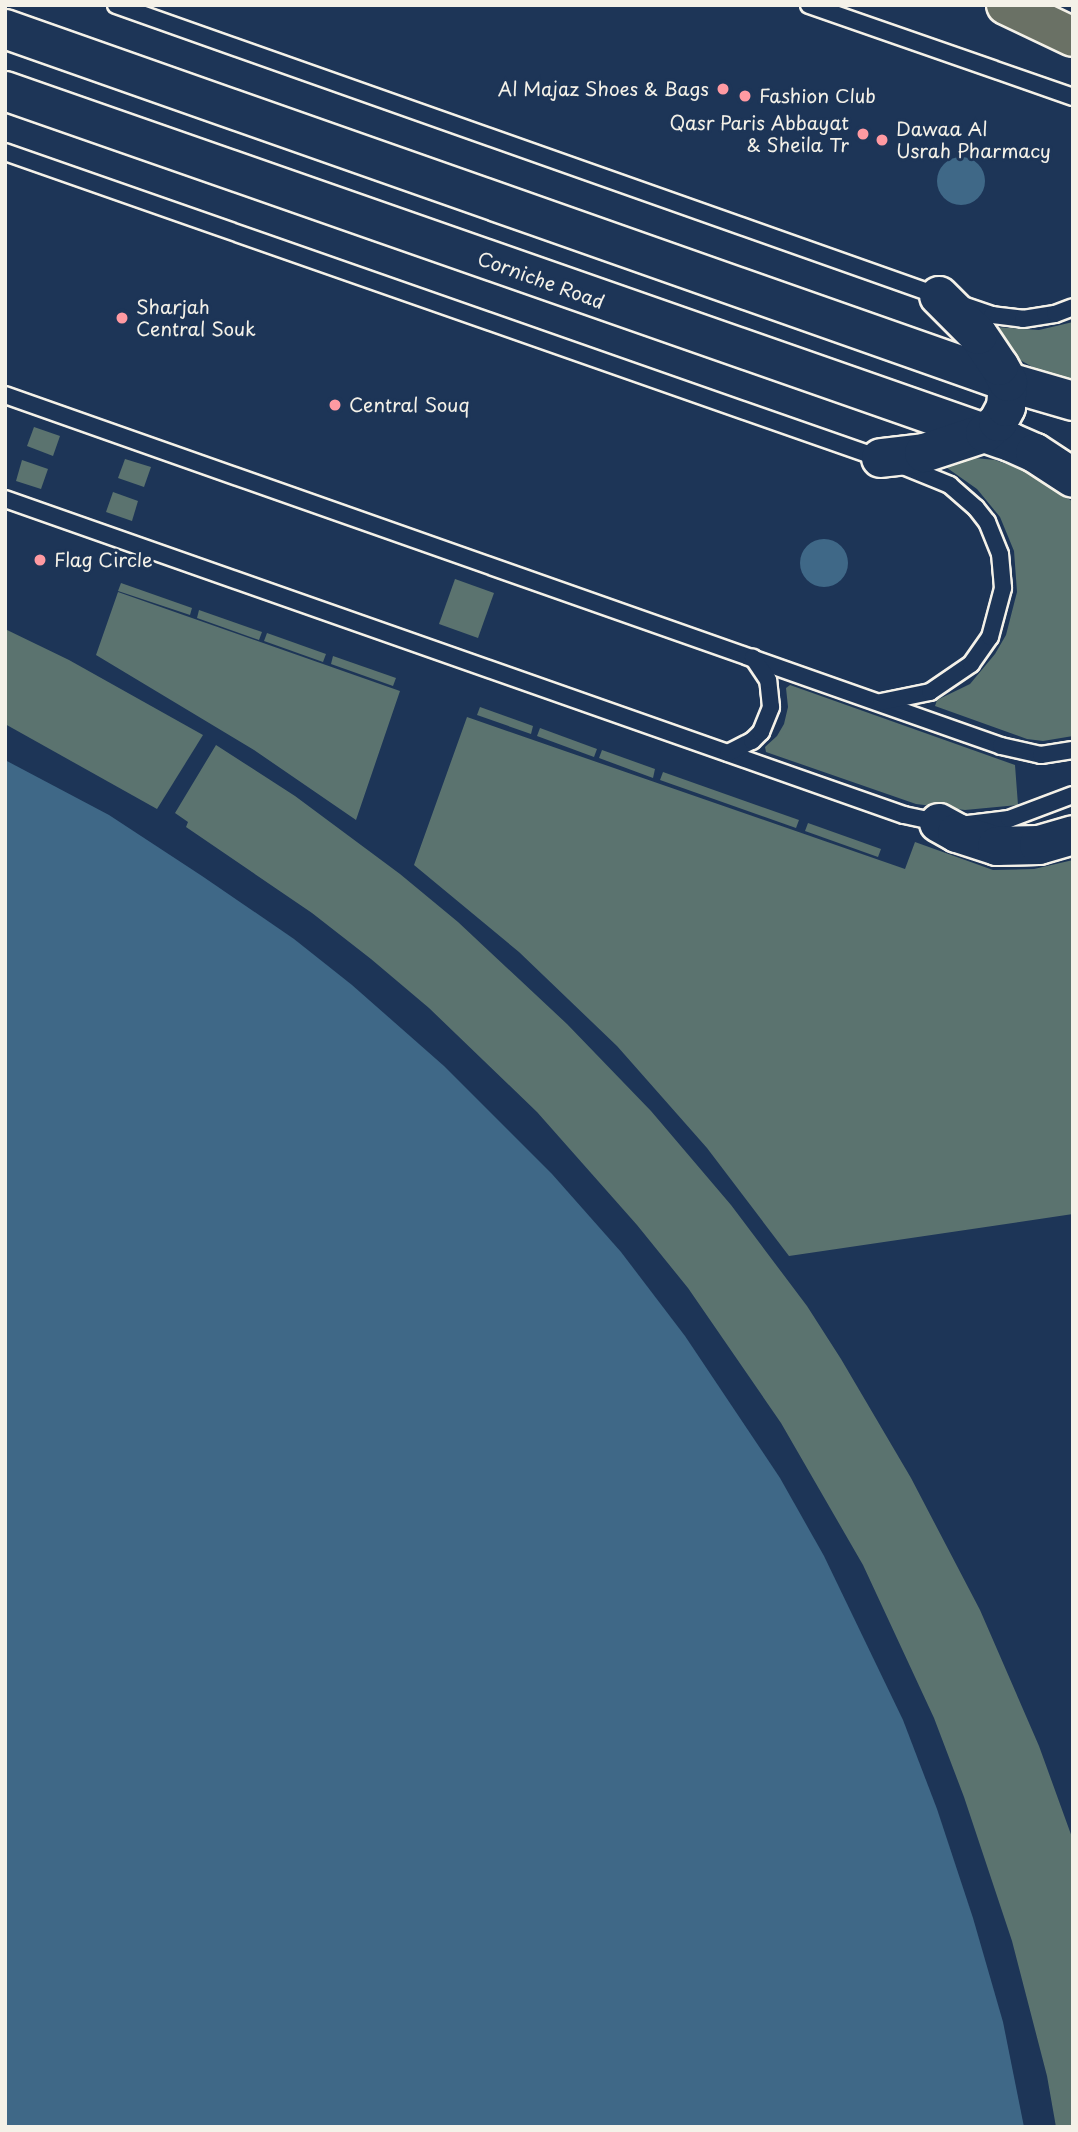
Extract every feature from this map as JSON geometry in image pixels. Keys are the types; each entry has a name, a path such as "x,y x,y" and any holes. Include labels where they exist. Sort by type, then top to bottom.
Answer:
{"main road":[{"path":"1006,5 1073,37"},
{"path":"5,29 1008,382 1073,401"},
{"name":"Corniche Road","path":"5,91 985,433 1035,453 1073,478"},
{"path":"881,458 924,453 985,433 998,422 1006,407 1008,382 978,335 939,296"},
{"path":"939,823 967,837 997,846 1039,845 1073,835"}],"lane":[{"path":"116,5 1007,318 1039,318 1073,307"},
{"path":"809,5 1073,97"},
{"path":"5,152 936,477 976,508 997,546 1003,589 993,630 971,664 930,692 881,702"},
{"path":"5,395 1021,752 1041,755 1073,750"},
{"path":"5,499 904,816 939,823 962,824 1009,819 1073,795"},
{"path":"728,753 752,741 761,732 771,707 768,680 754,658"}],"green space":[{"path":"1073,322 1073,384 1047,375 1009,354 995,327 1039,330"},
{"path":"34,427 60,436 53,456 27,446"},
{"path":"965,457 995,460 1018,468 1040,478 1073,502 1073,736 1043,741 1027,739 935,706 937,700 970,684 995,654 1006,635 1017,592 1014,551 1000,517 977,489 943,465"},
{"path":"125,459 151,467 144,487 118,478"},
{"path":"22,460 48,469 41,489 16,481"},
{"path":"113,492 138,501 132,521 106,512"},
{"path":"455,579 494,593 478,638 439,624"},
{"path":"121,583 192,608 190,615 118,591"},
{"path":"118,592 400,691 356,820 254,750 96,655"},
{"path":"199,610 262,632 259,640 197,618"},
{"path":"5,629 69,660 203,735 157,809 5,724"},
{"path":"267,633 326,654 323,662 264,641"},
{"path":"333,656 396,678 393,686 331,664"},
{"path":"790,685 1015,765 1018,805 965,810 916,804 766,752 765,747 777,736 784,724 788,707 786,688"},
{"path":"480,707 533,726 531,734 477,715"},
{"path":"467,717 905,869 915,842 993,870 1034,869 1073,860 1073,1214 789,1256 707,1148 617,1046 519,952 414,865"},
{"path":"540,728 597,749 594,757 537,736"},
{"path":"216,745 295,796 400,874 458,922 567,1024 651,1111 731,1205 807,1306 841,1359 911,1478 980,1610 1039,1746 1073,1840 1073,2127 1056,2127 1047,2076 1012,1941 964,1797 934,1718 863,1565 781,1423 688,1288 637,1225 537,1112 429,1008 371,959 312,913 186,827 188,822 175,813"},
{"path":"602,750 655,769 653,778 599,758"},
{"path":"663,772 799,820 796,828 660,780"},
{"path":"808,823 881,849 878,857 805,831"}],"water":[{"path":"961,157 978,164 985,181 978,198 961,205 944,198 937,181 944,164"},
{"path":"824,539 841,546 848,563 841,580 824,587 807,580 800,563 807,546"},
{"path":"5,760 109,815 294,939 352,985 444,1066 552,1174 621,1252 685,1336 780,1478 824,1556 903,1720 937,1809 973,1918 1003,2022 1024,2127 5,2127"}],"place":[{"name":"Al Majaz Shoes & Bags","path":"723,89"},
{"name":"Fashion Club","path":"745,96"},
{"name":"Qasr Paris Abbayat & Sheila Tr","path":"863,134"},
{"name":"Dawaa Al Usrah Pharmacy","path":"882,140"},
{"name":"Sharjah Central Souk","path":"122,318"},
{"name":"Central Souq","path":"335,405"},
{"name":"Flag Circle","path":"40,560"}]}
